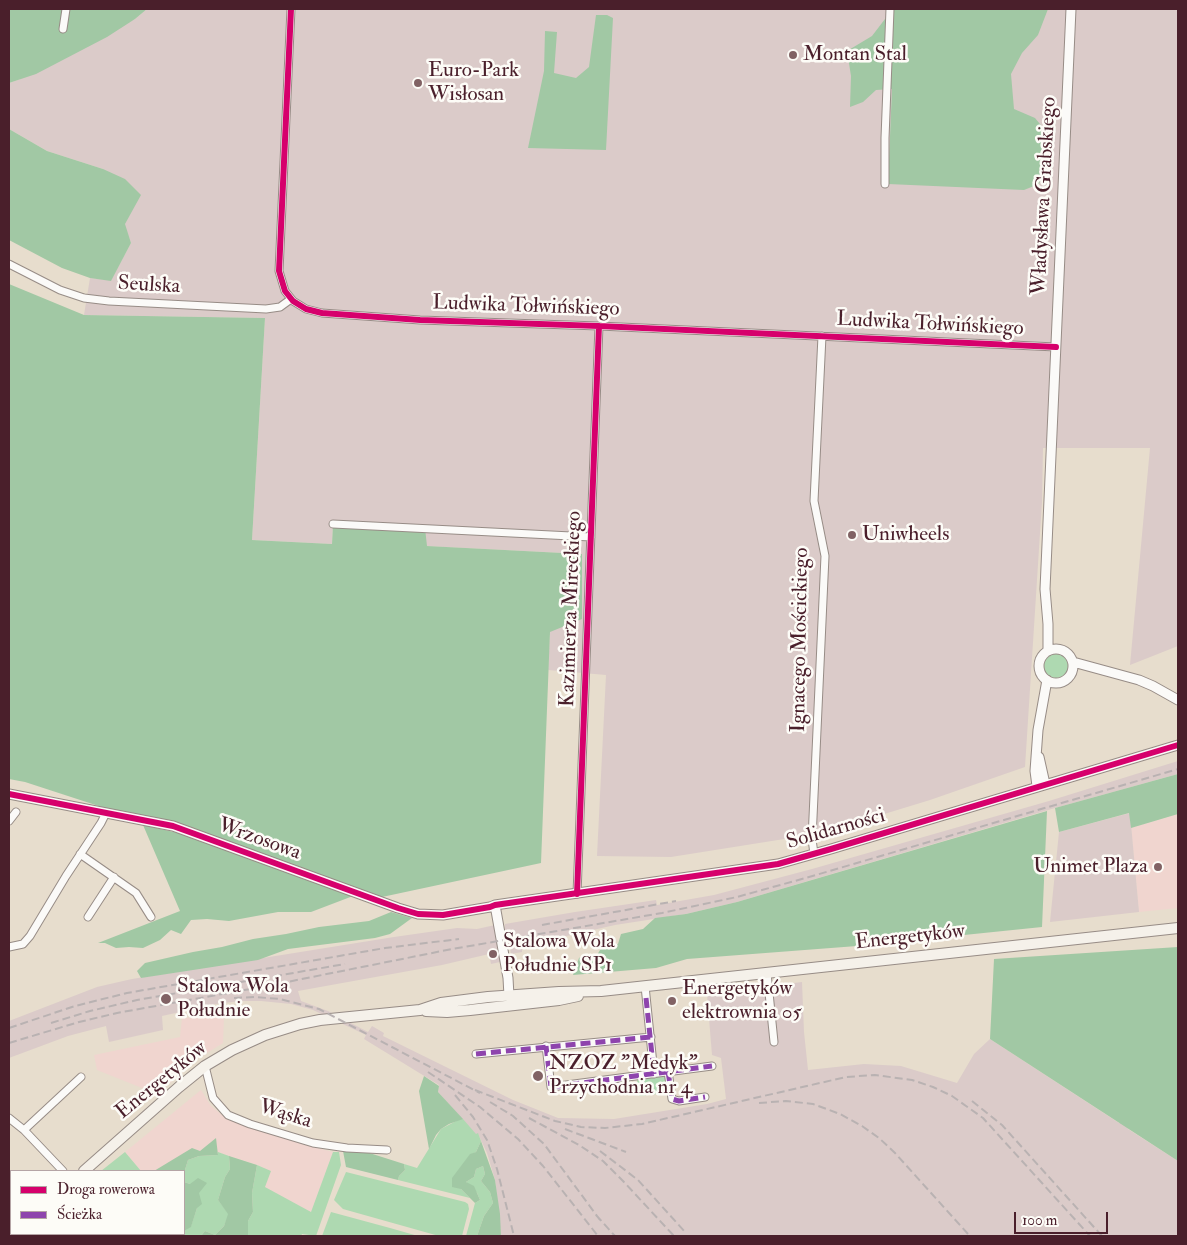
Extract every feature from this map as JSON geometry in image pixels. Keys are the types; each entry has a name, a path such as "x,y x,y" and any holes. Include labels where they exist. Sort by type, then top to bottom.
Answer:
{"main road":[{"name":"Energetyków","path":"420,1010 441,1003 559,992 600,991 1178,928"},
{"name":"Energetyków","path":"85,1170 189,1078 232,1050 257,1038 300,1024 320,1020 420,1010 446,1012 530,1004 600,991"}],"street":[{"path":"63,29 66,9"},
{"path":"291,9 279,270 282,284 291,299"},
{"path":"885,184 890,9"},
{"name":"Władysława Grabskiego","path":"1052,650 1045,589 1072,9"},
{"name":"Seulska","path":"9,264 60,290 84,298 266,309 283,306 291,299"},
{"name":"Ludwika Tołwińskiego","path":"291,299 306,309 322,313 420,320 599,326 1056,347"},
{"name":"Kazimierza Mireckiego","path":"577,894 599,326"},
{"name":"Ignacego Mościckiego","path":"814,854 812,840 825,556 814,501 822,336"},
{"path":"333,524 591,537"},
{"path":"1052,650 1067,652 1073,667 1066,680 1052,681 1041,672 1040,663 1044,654 1052,650"},
{"path":"1073,667 1139,680 1178,700"},
{"path":"1041,785 1035,771 1039,721 1052,681"},
{"name":"Solidarności","path":"495,905 778,864 1178,745"},
{"name":"Wrzosowa","path":"9,794 181,828 412,912 443,915 490,908 495,905"},
{"path":"9,821 16,812"},
{"path":"9,947 20,946 26,940 101,823 106,812"},
{"path":"80,854 136,893 151,917"},
{"path":"88,917 114,877"},
{"path":"495,905 508,978 509,996"},
{"path":"767,973 774,1042"},
{"path":"645,986 654,1074"},
{"path":"482,1008 509,996 530,1004"},
{"path":"476,1054 546,1046 650,1038"},
{"path":"546,1046 551,1087 712,1066"},
{"name":"Wąska","path":"205,1066 213,1098 228,1115 250,1124 313,1142 347,1148 387,1150"},
{"path":"668,1071 672,1099 679,1101 705,1097"},
{"path":"24,1130 81,1077"},
{"path":"9,1118 24,1130 62,1170"}],"shaded area":[{"path":"147,9 1178,9 1178,646 1130,665 1150,448 1043,448 1042,502 1025,767 930,800 822,833 671,857 597,856 606,675 548,670 550,632 582,554 426,546 333,524 332,544 252,540 265,318 84,315 90,278 111,280 131,243 103,169 47,151 9,129 9,83 135,19"},
{"path":"1178,761 1178,774 1055,808 737,902 686,914 615,925 522,946 522,952 511,954 510,948 506,949 506,944 497,946 500,962 491,964 489,954 442,965 298,991 301,1001 328,1011 368,1032 372,1026 384,1033 383,1036 513,1100 558,1118 614,1119 707,1104 726,1099 721,1058 712,1055 707,994 802,982 808,1070 864,1064 901,1066 957,1083 974,1054 990,1039 1119,1123 1125,1121 1128,1129 1178,1161 1178,1236 501,1236 495,1180 487,1153 478,1134 476,1135 438,1092 439,1085 364,1039 366,1035 313,1010 291,1004 261,1001 216,1004 162,1016 163,1030 109,1042 106,1026 68,1036 9,1058 9,1021 97,987 132,979 394,937 457,928 477,929 495,925 496,930 505,929 505,924 575,912 656,900 657,905 714,895 1049,801"},
{"path":"1130,813 1139,912 1050,922 1059,832"},
{"name":"Unimet Plaza","path":"1178,814 1178,908 1139,912 1131,828"},
{"path":"224,1016 223,1043 199,1058 157,1094 97,1070 94,1055 180,1037 182,1018"},
{"path":"201,1090 211,1106 226,1118 305,1145 333,1152 311,1213 265,1187 261,1166 213,1151 180,1170 140,1170 125,1152"}],"green space":[{"path":"9,9 147,9 107,37 36,74 9,83"},
{"path":"890,9 1048,9 1038,35 1022,53 1011,74 1014,109 1035,118 1054,141 1039,184 1024,190 888,184 892,89 876,90 863,102 850,107 851,76 847,51 872,36 885,19 890,18"},
{"path":"596,15 607,15 613,18 606,150 528,148 544,71 545,31 557,32 554,73 576,78 589,67"},
{"path":"9,129 47,151 103,169 125,179 141,195 125,224 131,243 111,281 90,278 62,268 9,240"},
{"path":"9,284 84,315 265,318 252,540 332,544 333,524 425,528 427,546 582,554 582,619 550,632 541,863 382,897 183,825 114,811 25,782 9,779"},
{"path":"1056,654 1065,657 1068,666 1065,675 1056,678 1047,675 1044,666 1047,657"},
{"path":"1178,774 1178,814 1131,828 1129,813 1059,832 1055,808"},
{"path":"1047,811 1042,927 857,946 687,959 656,968 573,975 579,958 587,954 596,957 604,943 618,944 621,934 643,929 655,918 686,914 737,902"},
{"path":"143,825 187,835 353,896 311,912 278,912 229,921 191,920 181,934 171,930 160,940 143,948 116,948 105,943 98,943 180,911"},
{"path":"391,912 412,918 390,934 375,938 288,949 258,960 141,978 137,971 145,963 253,939 319,927 369,921"},
{"path":"1178,947 1178,1161 990,1039 994,959"},
{"path":"424,1076 439,1086 438,1092 463,1119 441,1129 429,1149 419,1091"},
{"path":"666,1076 667,1093 639,1096 637,1079"},
{"path":"463,1119 476,1134 478,1133 481,1141 476,1152 470,1155 458,1172 461,1189 470,1198 398,1180 405,1170 404,1164 417,1168 441,1129"},
{"path":"216,1138 218,1155 199,1156 188,1160 185,1170 156,1170 192,1148 200,1151"},
{"path":"481,1141 495,1180 501,1236 477,1236 484,1216 493,1203 490,1192 481,1181 485,1174 483,1166 476,1169 474,1177 466,1182 474,1186 480,1200 475,1203 461,1189 452,1187 452,1178 470,1154 476,1152"},
{"path":"360,1150 404,1164 405,1170 398,1180 346,1167 343,1151"},
{"path":"125,1152 140,1170 102,1170"},
{"path":"218,1152 229,1156 230,1169 225,1177 218,1200 229,1214 224,1226 215,1235 205,1231 201,1236 152,1236 185,1235 185,1230 191,1226 197,1208 190,1184 185,1182 185,1170 188,1160 199,1156 218,1155"},
{"path":"333,1152 339,1152 341,1165 316,1236 302,1234 301,1236 248,1236 248,1221 253,1212 252,1193 257,1165 271,1171 265,1187 311,1212"},
{"path":"229,1156 257,1165 252,1193 253,1212 248,1221 248,1236 201,1236 205,1231 215,1235 224,1226 228,1214 218,1200 225,1177 230,1169"},
{"path":"483,1166 485,1174 481,1181 490,1192 493,1203 484,1216 477,1236 466,1236 475,1203 480,1200 477,1193 466,1182 474,1177 476,1169"},
{"path":"346,1172 465,1202 468,1204 469,1209 462,1236 439,1236 343,1209 334,1200"},
{"path":"198,1178 207,1183 199,1193 202,1204 197,1208 191,1227 185,1230 185,1182 190,1184"},
{"path":"331,1212 390,1228 418,1236 322,1236"}],"railway":[{"path":"9,1043 117,1013 267,986 452,949 662,913 737,897 1178,769"},
{"path":"542,925 676,901"},
{"path":"9,1028 75,1006 127,993 385,948 459,939"},
{"path":"51,1023 90,1011 137,1000 345,964"},
{"path":"234,998 280,999 319,1009 480,1093"},
{"path":"428,1072 480,1107 518,1139 543,1166 598,1236"},
{"path":"475,1090 555,1121 581,1127 605,1128 642,1124 846,1077 875,1075 912,1080 952,1096 983,1118 1090,1236"},
{"path":"455,1095 473,1117 487,1140 497,1169 514,1236"},
{"path":"759,1103 786,1101 813,1104 840,1114 862,1126 895,1153 968,1234"},
{"path":"972,1101 1002,1125 1102,1236"},
{"path":"490,1102 513,1116 544,1144 600,1220"},
{"path":"529,1118 579,1145 603,1161 674,1236"},
{"path":"565,1129 626,1152"},
{"path":"600,1151 638,1180 686,1233"},
{"path":"596,1215 615,1236"}],"marked path":[{"path":"646,998 654,1074"},
{"path":"476,1054 651,1037"},
{"path":"546,1046 551,1087 712,1066"},
{"path":"668,1071 672,1099 679,1101 705,1097"}],"cycle path":[{"path":"291,9 279,271 285,291 293,301 306,309 322,313 420,320 599,326 1056,347"},
{"path":"577,894 599,326"},
{"path":"9,794 173,826 398,908 418,914 443,915 495,905 778,864 1178,745"}],"place":[{"name":"Montan Stal","path":"793,55"},
{"name":"Euro-Park Wisłosan","path":"418,83"},
{"name":"Uniwheels","path":"852,535"},
{"name":"Unimet Plaza","path":"1158,867"},
{"name":"Stalowa Wola Południe SP1","path":"493,954"},
{"name":"Stalowa Wola Południe","path":"166,999"},
{"name":"Energetyków elektrownia 05","path":"672,1001"},
{"name":"NZOZ \"Medyk\" Przychodnia nr 4","path":"538,1076"}]}
